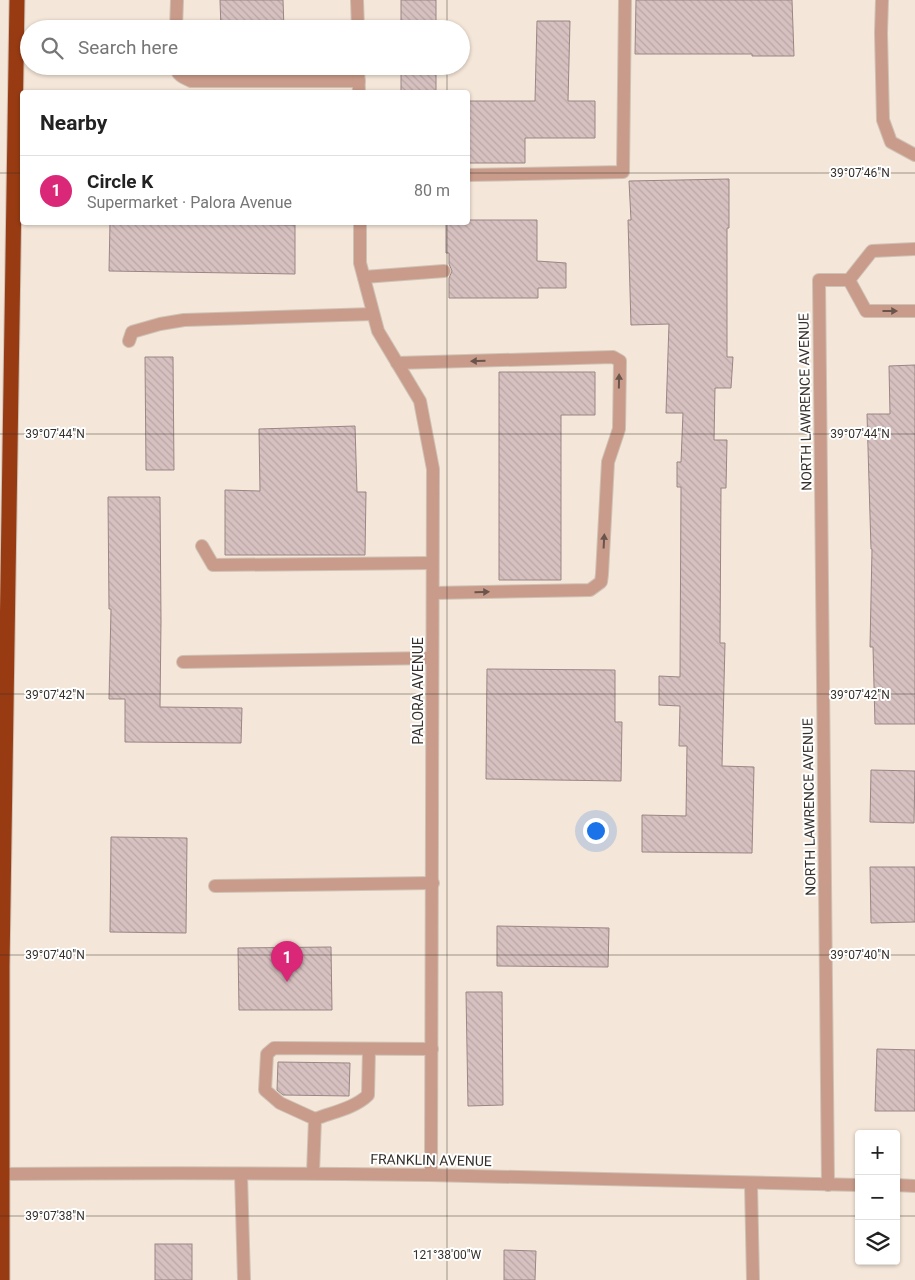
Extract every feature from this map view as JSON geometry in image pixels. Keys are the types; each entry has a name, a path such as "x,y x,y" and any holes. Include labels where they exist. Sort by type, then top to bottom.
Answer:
{"highway":[{"path":"2,1280 2,966 17,0"}],"street":[{"path":"176,20 177,0"},
{"path":"357,0 358,20"},
{"path":"470,175 623,172 625,0"},
{"path":"882,0 883,120 891,142 915,155"},
{"path":"180,75 191,81 359,87"},
{"name":"PALORA AVENUE","path":"360,225 360,263 378,331 420,401 433,469 431,1175"},
{"path":"915,249 872,252 849,280 866,311 915,311"},
{"path":"364,277 444,271"},
{"name":"NORTH LAWRENCE AVENUE","path":"828,1185 819,280 849,280"},
{"path":"129,341 132,332 184,320 373,314"},
{"path":"397,363 613,357 620,361 619,429 608,462 601,582 590,590 433,592"},
{"path":"202,546 213,565 432,564"},
{"path":"183,662 432,658"},
{"path":"215,886 433,884"},
{"path":"369,1049 368,1095 351,1106 315,1118 280,1104 265,1090 267,1054 274,1048 432,1049"},
{"path":"313,1173 315,1118"},
{"name":"FRANKLIN AVENUE","path":"3,1174 313,1173 855,1185"},
{"path":"241,1174 244,1280"},
{"path":"751,1184 753,1280"},
{"path":"900,1186 915,1186"}],"building":[{"path":"220,0 283,0 284,20 221,20"},
{"path":"401,0 436,0 436,20 401,20"},
{"path":"636,0 792,0 794,56 635,54"},
{"path":"537,21 570,21 568,101 595,101 595,138 525,138 525,163 470,163 470,101 535,101"},
{"path":"401,75 436,75 436,90 401,90"},
{"path":"729,179 727,357 733,357 731,388 715,388 714,440 727,440 726,488 721,488 720,643 725,643 722,766 754,767 752,853 642,852 642,815 686,816 687,746 679,746 680,706 659,705 659,676 680,677 681,487 677,487 677,462 681,462 683,413 666,413 669,324 631,325 628,220 631,220 629,181"},
{"path":"470,220 537,220 537,261 566,263 566,288 538,288 538,298 449,298 449,278 452,271 449,264 449,253 446,253 446,225 470,225"},
{"path":"110,225 295,225 295,274 109,271"},
{"path":"145,357 173,357 174,470 146,470"},
{"path":"915,365 915,724 875,724 873,647 870,647 872,549 867,414 890,414 889,366"},
{"path":"499,372 595,372 595,415 561,415 561,580 499,580"},
{"path":"355,426 357,492 366,492 365,555 225,555 225,490 260,491 259,429"},
{"path":"108,497 160,497 160,707 242,708 241,743 125,742 125,699 109,699 111,609 109,609"},
{"path":"487,669 615,670 615,722 622,722 621,781 486,779"},
{"path":"871,770 915,771 914,823 870,822"},
{"path":"111,837 187,838 186,933 110,932"},
{"path":"870,867 915,867 915,922 871,923"},
{"path":"497,926 609,928 608,967 497,966"},
{"path":"331,947 332,1010 239,1010 238,948"},
{"path":"466,992 502,992 503,1105 468,1106"},
{"path":"877,1049 915,1050 915,1111 875,1111"},
{"path":"278,1062 350,1063 349,1096 283,1095 277,1090"},
{"path":"155,1244 192,1244 192,1280 155,1280"},
{"path":"504,1250 536,1251 535,1280 504,1280"}],"place":[{"name":"Circle K","path":"287,982"}]}
